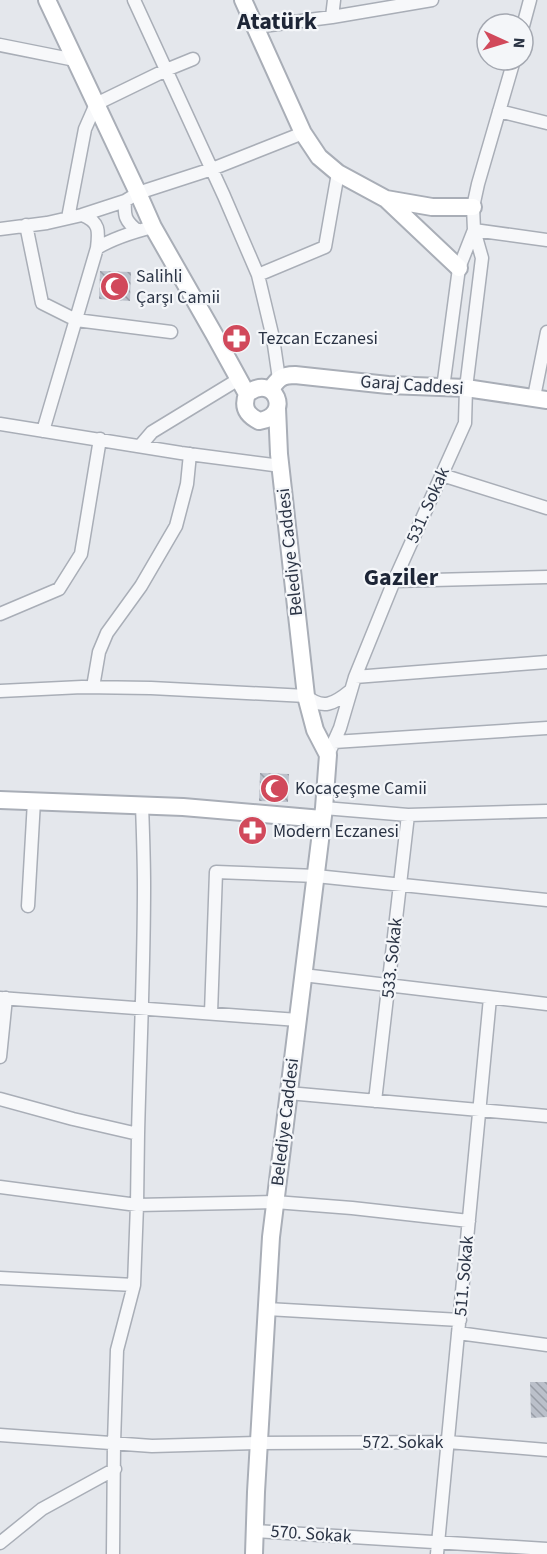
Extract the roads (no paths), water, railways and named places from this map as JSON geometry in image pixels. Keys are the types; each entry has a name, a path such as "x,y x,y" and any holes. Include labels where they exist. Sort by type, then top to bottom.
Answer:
{"street":[{"path":"47,0 96,104 145,229 247,394"},
{"path":"134,0 258,275 273,338 274,384 277,398 277,408 272,416 259,421"},
{"path":"243,0 303,133 319,157 338,173 386,199 459,268"},
{"path":"332,17 334,0"},
{"path":"255,27 432,0"},
{"path":"0,45 75,60"},
{"path":"68,218 85,129 96,104 194,59"},
{"path":"443,388 459,268 474,230 473,207 478,184 510,72"},
{"path":"499,111 547,123"},
{"path":"0,229 82,215 212,170 303,133"},
{"path":"258,275 325,247 338,173"},
{"path":"386,199 432,207 473,207"},
{"path":"43,430 97,248 96,225 90,218 82,215"},
{"path":"26,225 42,303 76,320 171,332"},
{"path":"97,248 145,229"},
{"path":"474,230 547,240"},
{"name":"531. Sokak","path":"331,748 340,728 355,677 394,582 465,423 466,388 482,258 474,230"},
{"path":"541,398 547,332"},
{"name":"Garaj Caddesi","path":"274,384 287,375 296,375 388,385 466,388 541,398"},
{"path":"140,446 152,432 239,379"},
{"path":"274,384 254,389 247,394 244,404 250,416 259,421 280,460"},
{"name":"Belediye Caddesi","path":"254,1554 271,1238 331,748 315,730 306,696 280,460 277,408"},
{"path":"0,424 190,454 280,460"},
{"path":"0,614 59,589 81,554 100,439"},
{"path":"93,687 99,652 107,633 141,586 176,526 188,484 190,454"},
{"path":"442,476 547,508"},
{"path":"394,582 547,577"},
{"path":"355,677 547,662"},
{"path":"0,691 93,687 151,688 306,696 315,703 327,704 337,702 350,691"},
{"path":"331,748 547,728"},
{"path":"0,800 408,815 547,811"},
{"path":"28,906 34,801"},
{"path":"113,1554 117,1350 134,1285 138,1205 144,885 142,805"},
{"name":"533. Sokak","path":"375,1101 408,815"},
{"path":"211,1013 216,872 316,876 547,900"},
{"path":"303,975 547,1004"},
{"path":"0,1057 3,998 297,1020"},
{"name":"511. Sokak","path":"437,1549 490,998"},
{"path":"288,1093 547,1116"},
{"path":"0,1099 138,1134"},
{"path":"0,1187 138,1205 275,1202 469,1221"},
{"path":"0,1278 134,1285"},
{"path":"267,1309 459,1326 547,1345"},
{"name":"572. Sokak","path":"0,1435 152,1446 448,1442 547,1450"},
{"path":"0,1543 42,1509 115,1468"},
{"name":"570. Sokak","path":"255,1531 437,1549 547,1550"}],"place":[{"name":"Salihli Çarşı Camii","path":"115,286"},
{"name":"Tezcan Eczanesi","path":"237,338"},
{"name":"Kocaçeşme Camii","path":"274,788"},
{"name":"Modern Eczanesi","path":"252,831"}],"district":[{"name":"Atatürk","path":"277,21"},
{"name":"Gaziler","path":"401,577"}]}
